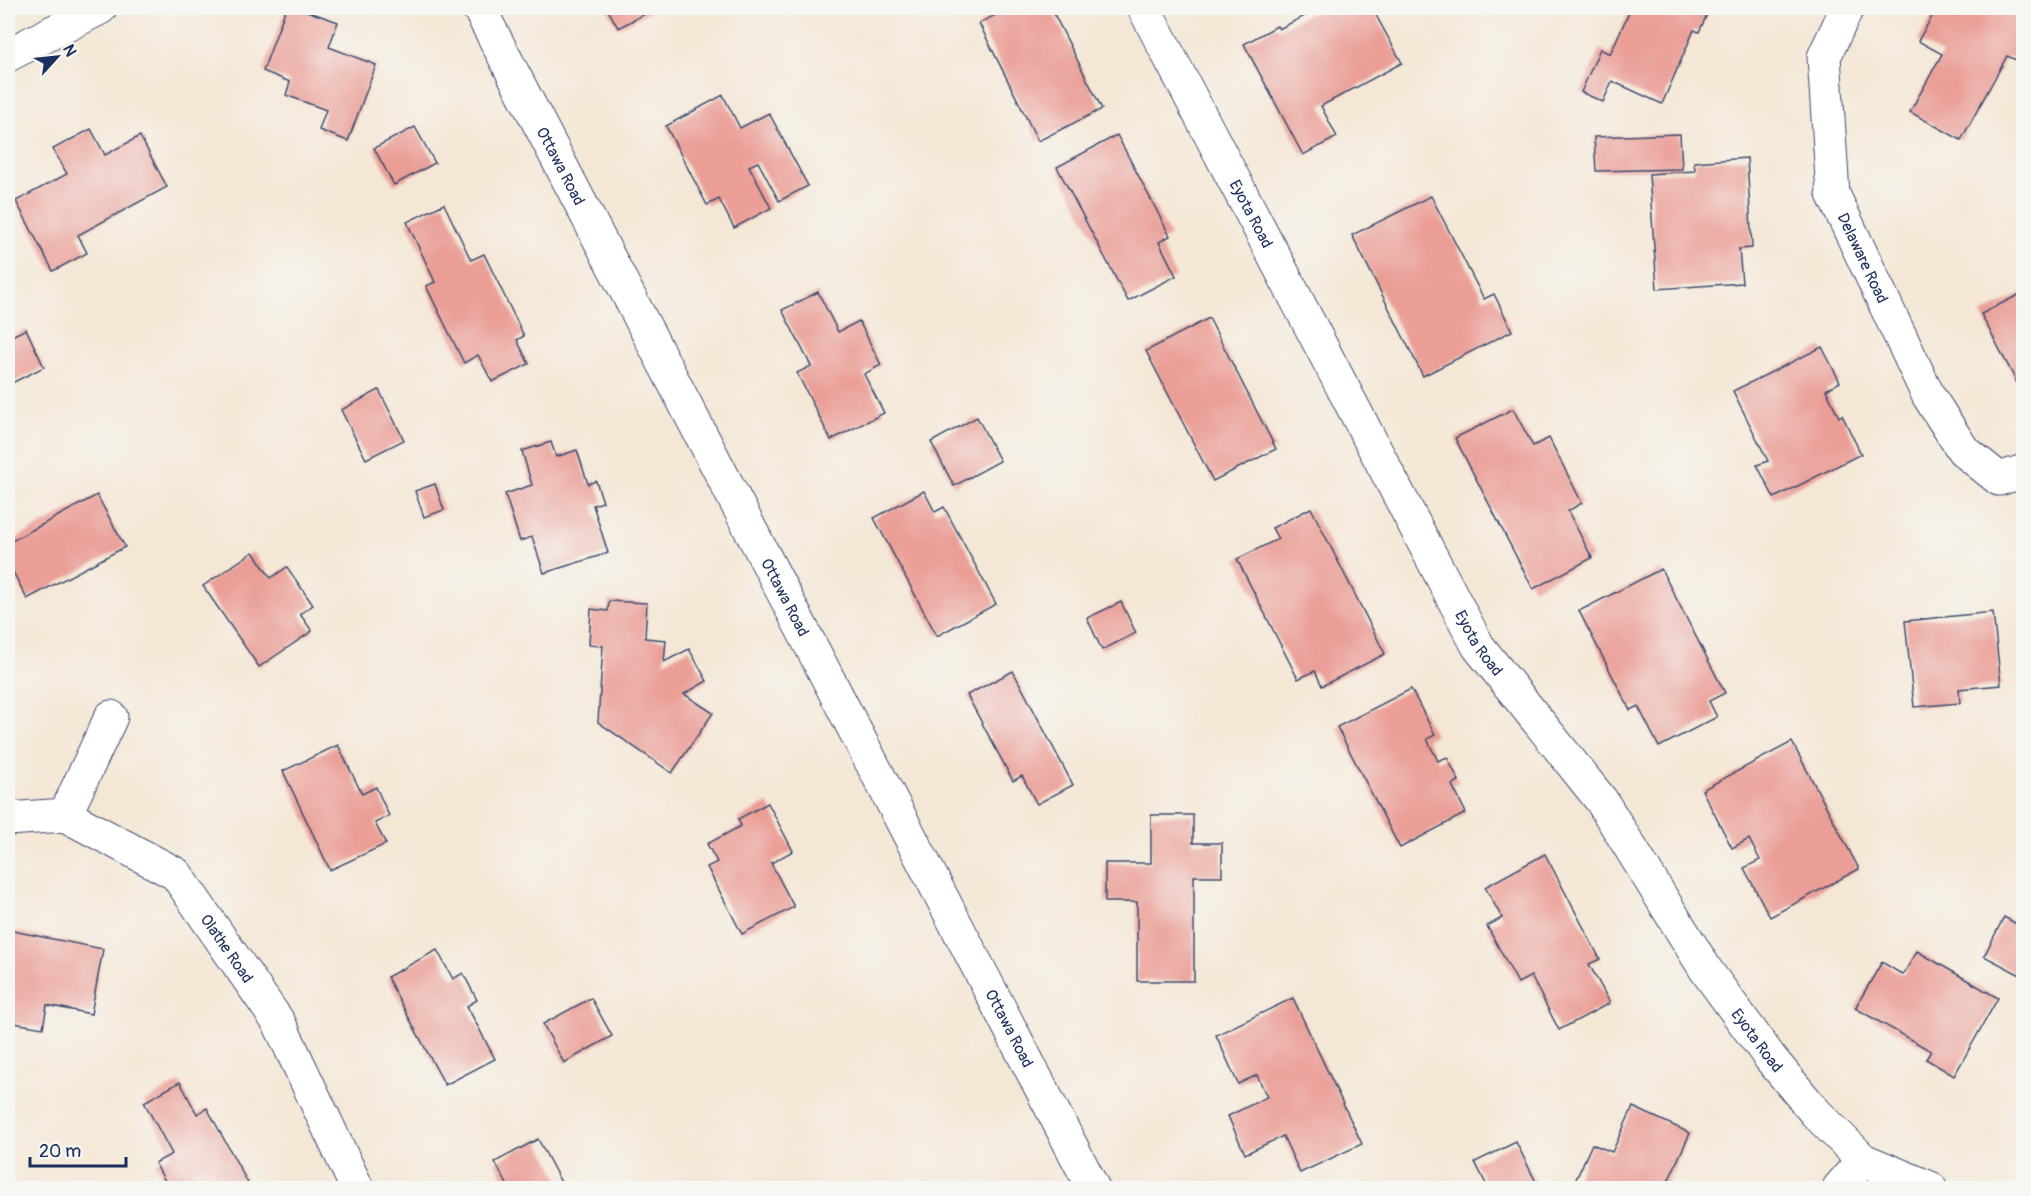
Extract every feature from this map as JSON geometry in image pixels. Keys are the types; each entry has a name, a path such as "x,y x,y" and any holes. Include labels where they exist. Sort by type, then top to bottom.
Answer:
{"street":[{"path":"8,55 100,8"},
{"name":"Ottawa Road","path":"479,8 1093,1188"},
{"name":"Eyota Road","path":"1144,8 1478,646 1601,800 1706,970 1771,1059 1815,1112 1863,1160 1929,1188"},
{"name":"Delaware Road","path":"1847,8 1824,57 1833,194 1928,395 1963,450 2011,475"},
{"path":"8,819 65,815 111,717"},
{"name":"Olathe Road","path":"65,815 176,874 279,1023 357,1188"},
{"path":"1839,1188 1863,1160"}],"building":[{"path":"286,8 298,8 338,22 329,47 376,65 348,141 319,130 326,110 286,95 290,82 263,71"},
{"path":"607,8 656,8 618,28"},
{"path":"1010,8 1051,8 1102,109 1038,141 979,23"},
{"path":"1320,8 1323,10 1327,8 1372,8 1402,63 1321,106 1337,137 1303,155 1244,44 1277,26 1279,29"},
{"path":"1631,8 1710,8 1699,32 1694,30 1662,104 1612,81 1603,102 1581,92 1600,49 1610,54"},
{"path":"1937,8 1945,8 1958,15 1962,8 2024,8 2024,18 2021,23 2024,25 2024,47 2016,60 2007,56 1961,140 1910,112 1942,54 1918,41"},
{"path":"723,95 740,128 769,113 808,186 779,201 758,162 749,166 771,208 734,228 719,199 707,205 666,126"},
{"path":"415,127 435,163 394,185 374,148"},
{"path":"91,129 105,155 140,136 167,187 78,235 87,253 53,271 16,201 67,174 53,149"},
{"path":"1680,134 1682,169 1596,171 1594,137"},
{"path":"1117,135 1170,236 1159,242 1176,276 1128,301 1057,167"},
{"path":"1747,158 1752,248 1739,249 1742,283 1657,289 1649,174 1695,171 1694,162"},
{"path":"1431,196 1484,299 1494,294 1512,331 1423,376 1352,235"},
{"path":"444,204 471,260 484,254 524,336 517,340 529,364 492,382 478,355 464,363 426,286 435,282 407,222"},
{"path":"818,292 838,332 859,321 881,365 864,374 884,413 831,440 797,373 811,366 782,310"},
{"path":"2024,292 2024,396 1981,314"},
{"path":"1209,318 1276,449 1213,481 1146,351"},
{"path":"26,329 44,367 8,385 8,338"},
{"path":"1822,347 1840,382 1826,390 1839,417 1842,415 1861,454 1774,498 1757,465 1768,461 1733,391"},
{"path":"379,390 404,440 366,459 341,410"},
{"path":"1513,409 1533,446 1549,438 1582,503 1568,511 1592,558 1533,589 1455,438"},
{"path":"977,417 1000,461 954,486 931,442"},
{"path":"551,442 556,457 577,450 588,484 596,481 603,502 593,505 608,553 544,573 532,537 520,541 505,494 532,485 522,451"},
{"path":"435,484 444,510 424,517 415,491"},
{"path":"924,491 935,512 944,507 996,604 937,636 874,518"},
{"path":"97,495 125,547 27,599 8,562 8,543"},
{"path":"1311,508 1385,654 1322,686 1315,671 1298,679 1237,559 1278,539 1272,528"},
{"path":"253,552 271,578 287,567 313,605 300,614 312,631 259,667 203,586"},
{"path":"1661,569 1725,693 1709,701 1717,717 1659,747 1638,706 1630,710 1579,611"},
{"path":"609,601 647,603 645,638 666,640 664,662 689,649 707,681 684,694 713,713 672,773 598,722 603,646 589,645 591,609 608,611"},
{"path":"1121,602 1136,633 1102,650 1087,618"},
{"path":"1993,612 2001,685 1959,689 1960,703 1914,707 1905,621"},
{"path":"1013,671 1073,785 1037,804 1022,776 1013,781 967,695"},
{"path":"1411,689 1435,735 1427,739 1438,761 1447,757 1459,781 1452,785 1466,813 1400,848 1337,727"},
{"path":"1792,742 1859,869 1770,917 1744,868 1760,860 1749,839 1732,848 1702,790"},
{"path":"338,745 362,794 376,787 389,816 375,823 386,844 330,870 283,771"},
{"path":"768,803 793,851 771,863 794,907 742,934 707,867 717,862 707,844 741,826 738,819"},
{"path":"1151,815 1193,815 1193,843 1222,843 1222,876 1194,876 1194,981 1137,981 1137,902 1105,902 1105,863 1151,863"},
{"path":"1545,854 1600,959 1589,964 1610,1003 1559,1030 1531,976 1518,983 1487,926 1502,918 1485,887"},
{"path":"2004,917 2024,928 2024,977 1984,956"},
{"path":"8,930 103,949 91,1014 47,1005 43,1028 8,1022"},
{"path":"437,950 453,979 463,973 477,1000 467,1006 495,1059 445,1085 387,977"},
{"path":"1917,951 1998,998 1954,1076 1926,1059 1931,1051 1855,1008 1882,962 1903,975"},
{"path":"591,998 612,1036 564,1063 543,1024"},
{"path":"1293,998 1362,1144 1300,1173 1283,1136 1245,1154 1228,1116 1267,1097 1257,1075 1238,1084 1216,1035"},
{"path":"180,1082 197,1114 207,1108 250,1187 169,1188 155,1163 172,1154 144,1102"},
{"path":"1633,1107 1690,1133 1665,1188 1572,1188 1592,1144 1612,1152"},
{"path":"538,1139 564,1188 509,1188 495,1162"},
{"path":"1516,1142 1538,1186 1488,1188 1475,1162"},
{"path":"580,1182 583,1188 567,1188"}]}
